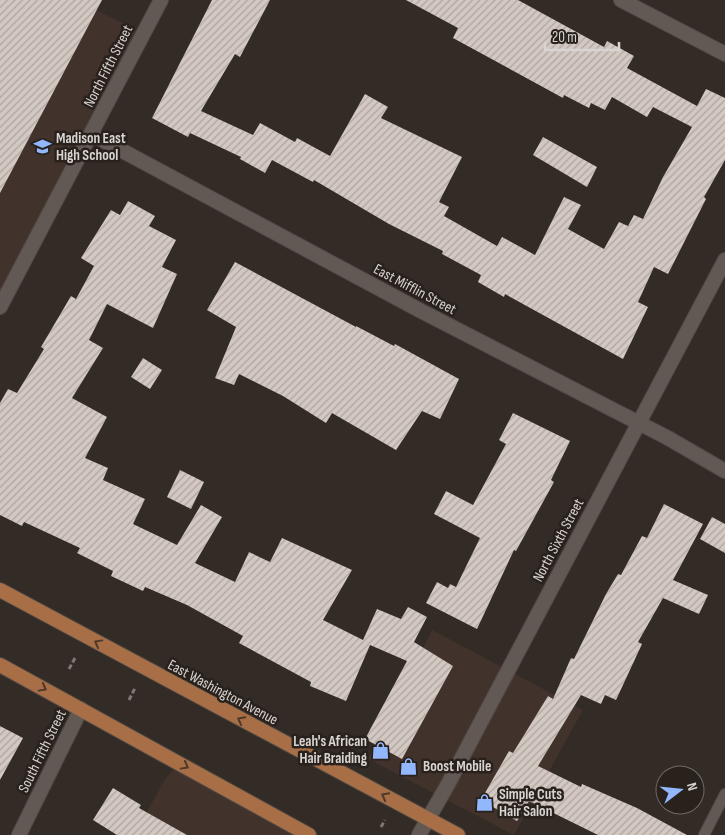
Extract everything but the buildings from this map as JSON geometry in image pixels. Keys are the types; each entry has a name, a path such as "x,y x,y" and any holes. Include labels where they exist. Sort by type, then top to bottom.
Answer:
{"main road":[{"name":"East Washington Avenue","path":"0,590 458,835"},
{"path":"0,664 309,835"}],"street":[{"name":"North Fifth Street","path":"0,307 160,0"},
{"path":"621,0 725,54"},
{"name":"East Mifflin Street","path":"91,134 276,235 638,423 725,471"},
{"name":"North Sixth Street","path":"419,835 448,786 725,260"},
{"name":"South Fifth Street","path":"19,835 81,709"}],"lane":[{"path":"704,835 725,794"}],"path":[{"path":"69,669 75,658"},
{"path":"128,700 135,688"},
{"path":"381,827 385,820"}],"shaded area":[{"name":"Madison East High School","path":"0,0 76,0 143,33 0,307"},
{"path":"432,630 583,710 514,835 368,759"},
{"path":"179,763 309,835 134,835 165,779"}],"place":[{"name":"Madison East High School","path":"42,147"},
{"name":"Leah's African Hair Braiding","path":"381,750"},
{"name":"Boost Mobile","path":"409,766"},
{"name":"Simple Cuts Hair Salon","path":"485,803"}]}
